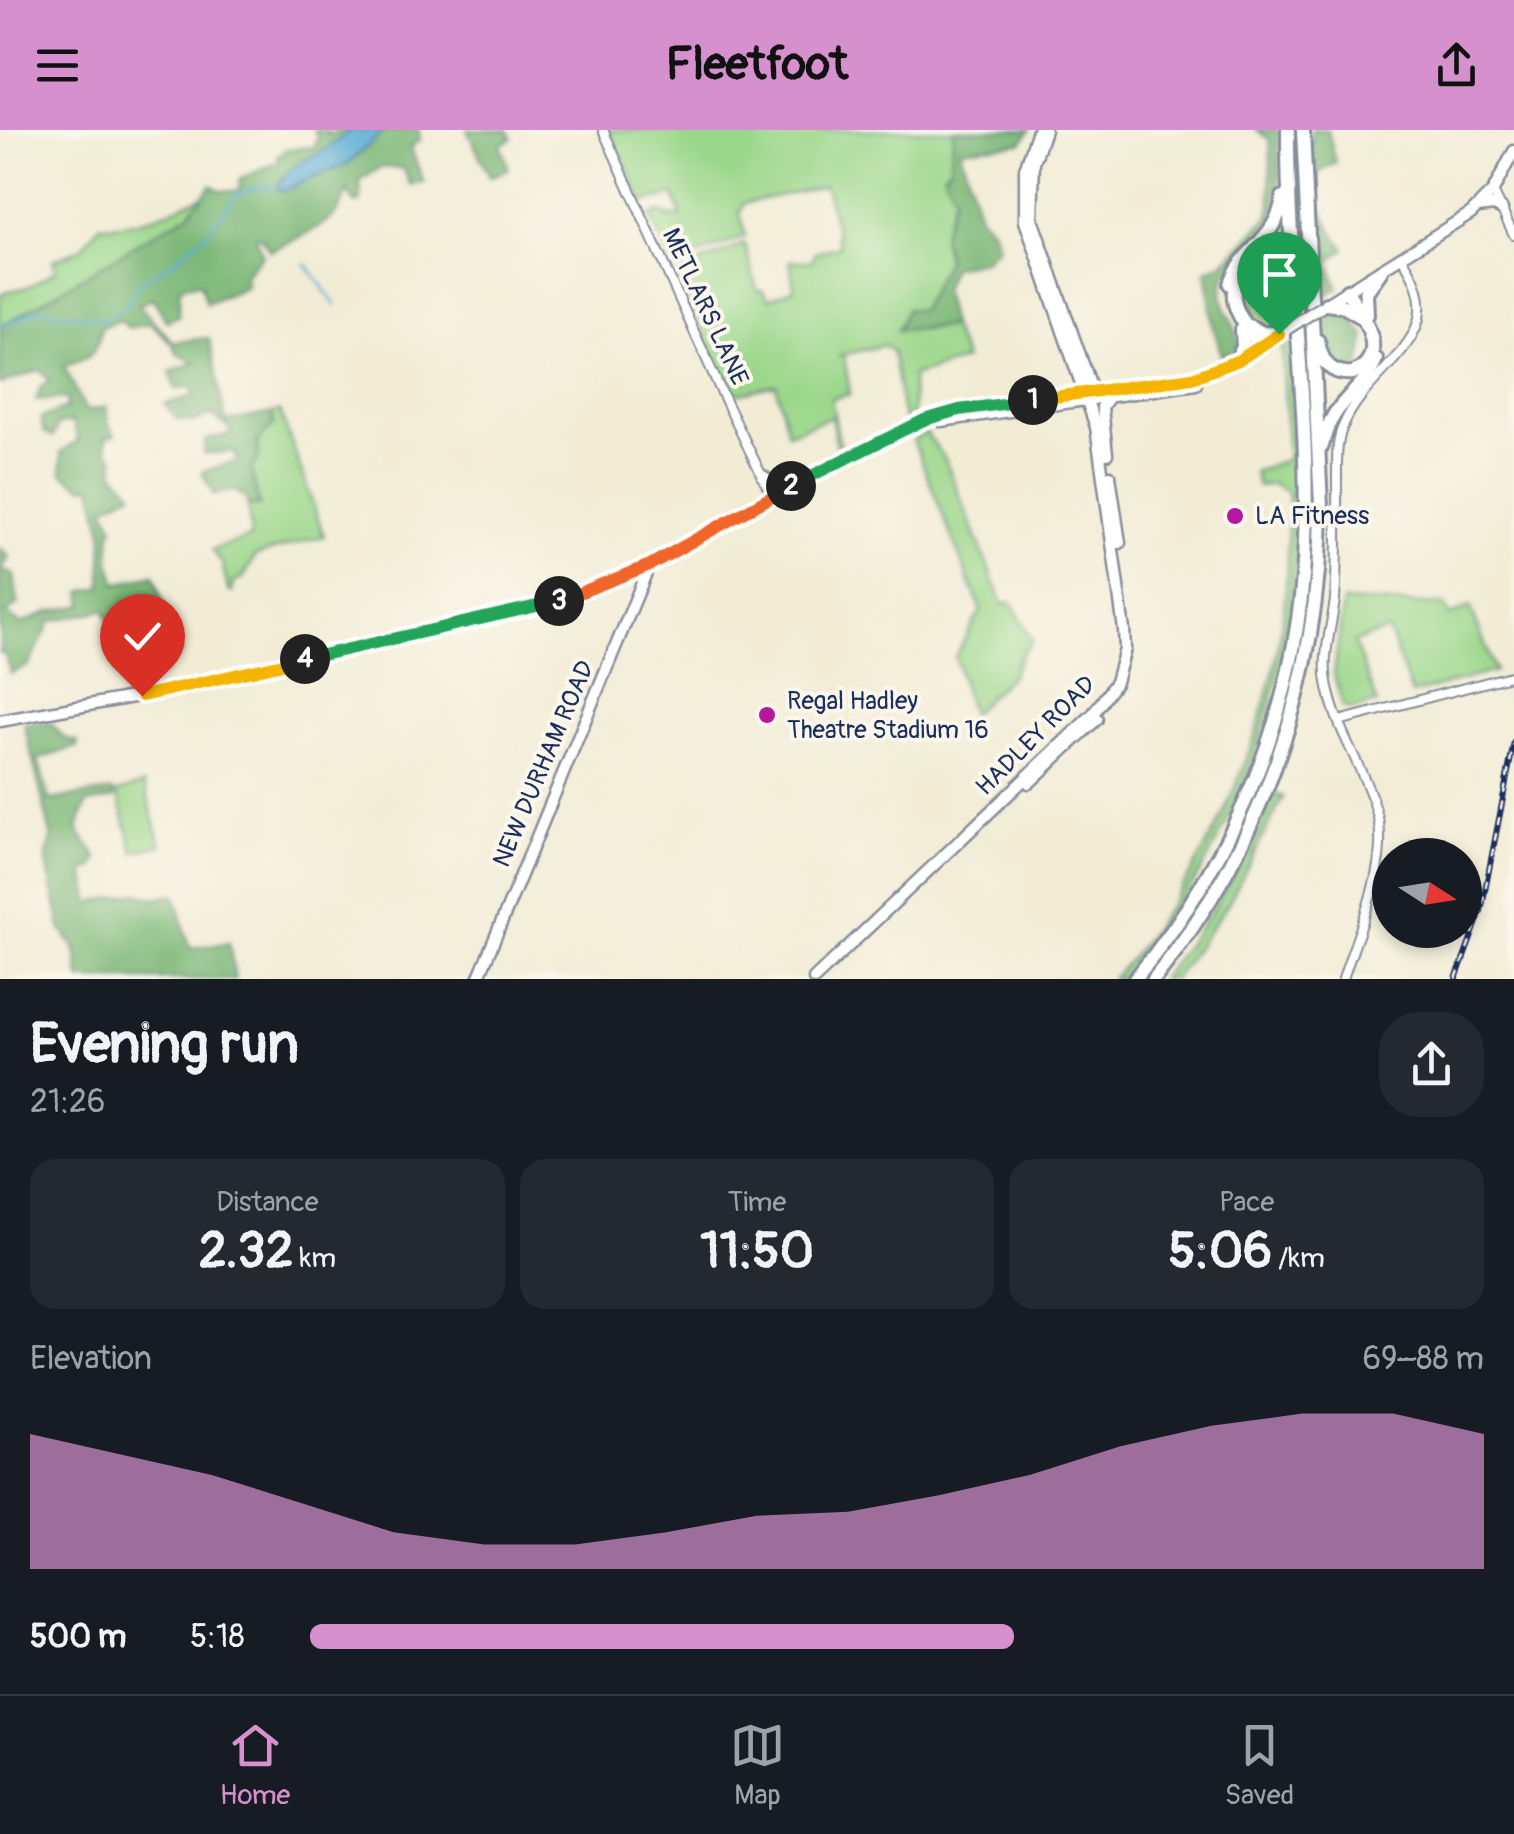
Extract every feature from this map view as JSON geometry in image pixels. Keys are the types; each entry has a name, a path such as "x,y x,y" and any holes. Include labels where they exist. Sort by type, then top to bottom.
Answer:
{"highway":[{"path":"1134,979 1185,913 1223,849 1258,774 1285,687 1298,620 1305,539 1288,130"},
{"path":"1154,979 1195,926 1259,811 1284,744 1304,672 1315,611 1321,527 1303,130"},
{"path":"1257,348 1230,302 1232,277 1272,230 1282,207 1288,168"},
{"path":"1238,360 1244,347 1235,304 1238,279 1256,268 1277,273 1286,289 1298,361"},
{"path":"1309,286 1320,352 1335,371 1348,374 1371,357 1366,292 1381,271"},
{"path":"1319,464 1331,416 1373,368 1378,340 1349,290"},
{"path":"1324,305 1348,308 1365,316"},
{"path":"1242,326 1280,333"}],"main road":[{"path":"1041,130 1025,170 1025,221 1090,396"},
{"path":"0,721 188,687 577,596 650,565 773,499 940,421 1192,378 1238,360 1478,208 1494,191 1514,151"},
{"path":"1478,208 1494,205 1502,209"},
{"path":"773,499 794,484 939,415 1199,383 1236,365 1238,360"},
{"name":"HADLEY ROAD","path":"1090,396 1104,430"},
{"name":"HADLEY ROAD","path":"814,979 1095,716 1116,682 1125,649 1124,630 1090,396"},
{"name":"HADLEY ROAD","path":"822,979 1095,716 1122,684 1131,648 1102,408 1109,397"},
{"path":"763,476 776,484 794,484"},
{"name":"NEW DURHAM ROAD","path":"478,979 650,565"},
{"path":"630,574 640,587"}],"street":[{"name":"METLARS LANE","path":"603,130 773,499"},
{"path":"1494,191 1514,235"},
{"path":"1343,979 1378,868 1380,850 1376,807 1339,721 1329,692 1326,666 1338,564 1338,447 1344,422 1352,409 1402,353 1419,320 1418,284 1401,257"},
{"path":"1339,721 1514,676"}],"green space":[{"path":"313,130 326,130 329,135 337,130 419,130 420,140 410,147 424,183 411,185 403,168 381,167 360,181 361,202 355,204 347,191 335,214 315,229 270,251 261,236 256,238 262,255 245,275 246,287 206,303 200,283 180,287 179,316 166,321 153,298 139,305 173,342 209,338 226,422 272,413 274,424 257,442 259,457 251,469 259,506 248,506 246,498 234,490 214,495 202,472 237,461 234,451 204,454 205,440 231,434 230,429 212,415 194,422 177,419 165,404 193,396 193,386 176,389 170,372 195,362 177,354 172,343 151,323 128,328 120,320 101,327 91,354 64,366 86,411 106,407 115,435 106,437 107,450 114,458 113,471 133,493 104,507 114,528 109,560 116,584 154,575 180,653 171,653 163,635 143,636 140,625 113,630 104,610 51,621 29,665 11,674 5,655 0,653 0,548 10,557 1,570 14,575 18,604 6,613 21,624 49,612 84,605 82,592 101,587 103,533 92,486 82,487 62,473 61,452 78,441 73,422 58,424 53,437 44,432 41,418 67,408 67,398 36,400 41,386 50,381 40,370 0,384 0,327 188,214 211,185 220,190 239,191 240,179 279,162 278,155 287,149 315,147 318,134"},
{"path":"467,130 508,130 512,138 500,145 509,168 490,177"},
{"path":"609,130 954,130 950,166 954,196 942,235 947,260 910,330 951,326 965,360 912,376 913,415 904,420 892,351 884,345 838,356 844,356 850,394 831,399 842,454 839,457 831,417 788,433 776,385 732,395 678,277 680,272 745,244 757,290 769,299 794,289 790,261 812,261 815,253 840,246 825,186 744,203 740,213 745,237 678,263 670,261 650,216 660,212 668,217 681,216 674,195 643,202"},
{"path":"954,130 1030,130 1021,143 960,149 979,216 992,230 998,247 983,261 952,267 943,289 951,326 897,330 907,309 921,310 947,260 942,235 954,196 944,173 950,166"},
{"path":"1256,130 1278,130 1278,200 1267,231 1235,263 1224,281 1223,299 1238,349 1222,356 1206,271 1222,264 1268,217 1270,140"},
{"path":"1311,130 1328,130 1336,163 1318,173 1320,205 1345,249 1328,262 1338,288 1318,300"},
{"path":"206,194 188,214 0,327 0,296 28,287 55,271 53,260 82,248 100,225 141,221"},
{"path":"1262,270 1283,286 1286,323 1274,330 1260,327 1245,311 1242,280"},
{"path":"1336,310 1348,315 1365,336 1360,366 1334,366 1325,353 1321,319"},
{"path":"1288,338 1297,534 1292,595 1268,715 1224,827 1195,880 1123,979 1112,979 1146,939 1204,851 1249,753 1265,703 1285,600 1289,493 1272,484 1258,486 1254,472 1288,459 1282,348 1277,344"},
{"path":"280,411 324,536 256,555 243,578 233,583 232,592 228,590 222,563 212,550 251,537 248,506 259,505 251,469 259,457 257,442 274,424 272,413"},
{"path":"926,433 944,457 1003,604 1011,602 1033,641 1011,676 971,714 955,657 981,610 913,440"},
{"path":"1343,601 1444,605 1450,616 1470,606 1495,671 1412,694 1388,630 1354,642 1377,703 1352,709 1343,707 1334,675"},
{"path":"24,723 51,723 65,739 78,742 77,747 38,759 49,800 113,791 115,798 87,803 77,829 97,858 94,867 84,872 91,903 138,893 154,898 175,894 190,948 229,943 235,979 80,979 76,950 61,928 46,858 52,839"},
{"path":"144,784 161,845 134,852 117,792"},
{"path":"1274,794 1283,797 1228,904 1174,979 1161,979 1239,868"}],"water":[{"path":"351,130 385,130 349,163 282,191 277,188 297,166"}],"waterway":[{"path":"0,328 40,309 105,320 131,301 137,285 170,264 210,230 236,194 261,186 276,188"},
{"path":"306,264 336,306"}],"railway":[{"path":"1456,979 1481,911 1514,742"}],"place":[{"name":"LA Fitness","path":"1235,516"},
{"name":"Regal Hadley Theatre Stadium 16","path":"767,715"}],"route":[{"path":"142,696 577,596 650,565 794,484 924,420 959,410 1192,378 1239,360 1279,334"}]}
